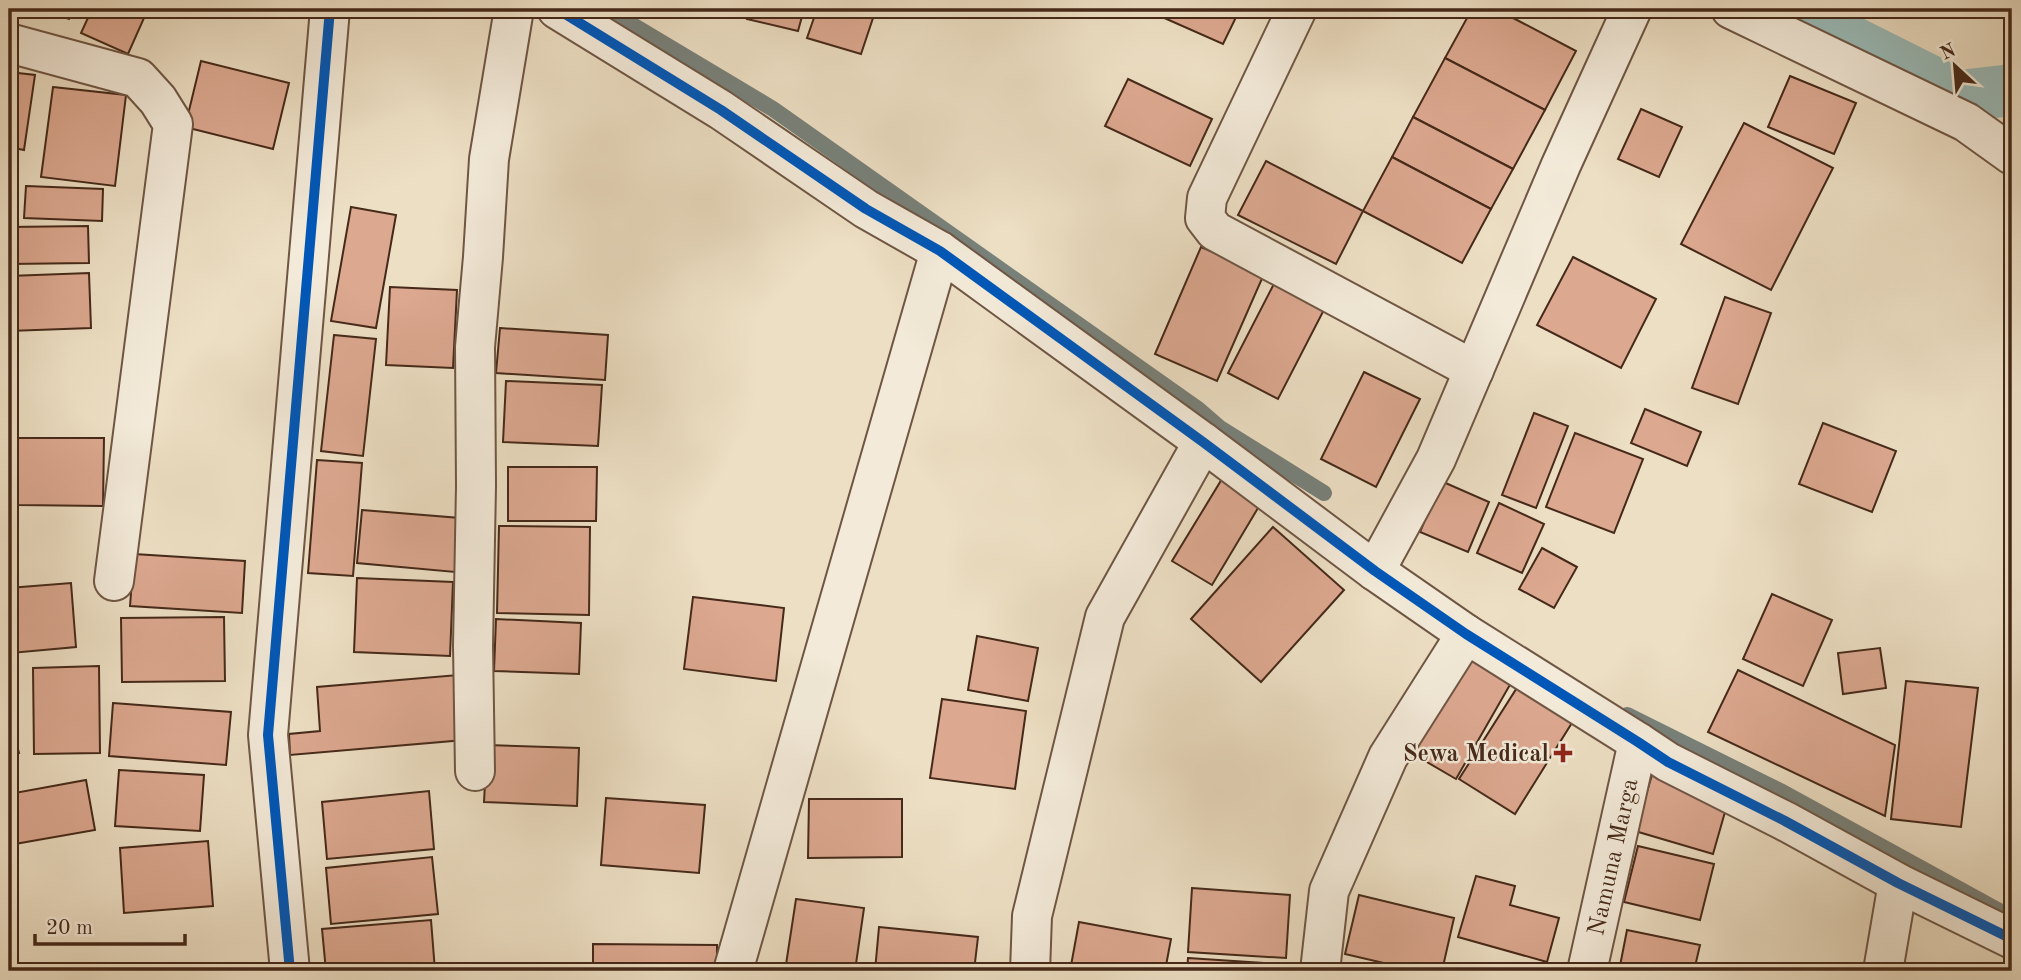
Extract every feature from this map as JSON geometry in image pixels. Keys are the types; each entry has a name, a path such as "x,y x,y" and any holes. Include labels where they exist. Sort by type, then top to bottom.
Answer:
{"street":[{"path":"290,971 268,735 330,9"},
{"path":"475,771 475,347 489,159 514,9"},
{"path":"557,9 721,110 866,209 940,251 1375,571 1466,634 1668,762 1785,821 1898,883 2012,939"},
{"path":"1297,9 1207,198 1205,218 1215,231 1474,370"},
{"path":"1375,571 1436,459 1561,165 1632,9"},
{"path":"1731,9 1966,122 2012,155"},
{"path":"9,43 138,78 158,100 173,124 114,581"},
{"path":"733,971 940,251"},
{"path":"1030,971 1032,916 1105,617 1203,442"},
{"path":"1320,971 1329,891 1388,757 1466,634"},
{"name":"Namuna Marga","path":"1587,971 1638,742"},
{"path":"1883,971 1898,883"}],"building":[{"path":"43,9 73,9 69,19"},
{"path":"92,9 148,9 128,54 81,33"},
{"path":"750,9 804,9 798,31 747,19"},
{"path":"817,9 876,9 861,54 807,38"},
{"path":"1144,9 1240,9 1223,44"},
{"path":"1472,9 1496,9 1576,51 1545,110 1445,58"},
{"path":"1445,58 1545,110 1513,169 1413,117"},
{"path":"201,61 289,83 273,149 185,127"},
{"path":"9,72 35,75 24,150 9,147"},
{"path":"1790,76 1856,103 1834,154 1768,127"},
{"path":"1128,79 1212,119 1190,166 1105,126"},
{"path":"53,87 126,95 115,186 41,177"},
{"path":"1641,109 1682,127 1659,177 1618,159"},
{"path":"1413,117 1513,169 1491,209 1392,157"},
{"path":"1744,123 1833,168 1771,290 1681,244"},
{"path":"1392,157 1491,209 1462,263 1363,211"},
{"path":"1266,161 1363,211 1336,264 1238,215"},
{"path":"26,186 103,189 102,221 24,218"},
{"path":"351,207 396,215 376,328 331,321"},
{"path":"88,226 89,263 9,264 9,227"},
{"path":"1201,247 1264,274 1217,381 1155,354"},
{"path":"1573,257 1656,299 1621,368 1537,325"},
{"path":"89,273 91,328 9,331 9,276"},
{"path":"1278,276 1328,302 1278,399 1228,373"},
{"path":"390,287 457,290 453,368 386,365"},
{"path":"1725,297 1771,313 1738,404 1692,388"},
{"path":"500,328 608,335 605,380 496,373"},
{"path":"334,335 376,339 363,456 321,451"},
{"path":"1364,372 1420,399 1376,487 1321,459"},
{"path":"506,381 602,385 598,446 503,442"},
{"path":"1645,409 1701,432 1687,466 1631,443"},
{"path":"1534,413 1568,426 1536,508 1502,495"},
{"path":"1823,423 1896,451 1872,512 1799,484"},
{"path":"1575,433 1643,459 1614,533 1546,507"},
{"path":"18,438 104,438 103,506 18,505"},
{"path":"317,460 362,463 353,576 308,573"},
{"path":"508,467 597,467 596,521 508,521"},
{"path":"1225,474 1264,498 1212,585 1172,561"},
{"path":"1441,481 1489,502 1468,552 1420,532"},
{"path":"1499,503 1544,524 1522,573 1477,553"},
{"path":"362,510 460,518 455,572 357,563"},
{"path":"499,526 590,527 589,615 497,613"},
{"path":"1273,527 1344,590 1261,682 1191,619"},
{"path":"1542,548 1577,567 1554,608 1519,589"},
{"path":"134,554 245,561 242,613 130,606"},
{"path":"357,578 453,582 450,656 354,652"},
{"path":"71,583 76,647 11,653 9,588"},
{"path":"1772,594 1832,620 1803,686 1743,659"},
{"path":"693,597 784,608 776,681 684,669"},
{"path":"224,617 225,681 122,682 121,618"},
{"path":"496,619 581,623 579,674 494,671"},
{"path":"977,636 1038,648 1028,701 968,690"},
{"path":"1880,648 1886,688 1843,694 1838,653"},
{"path":"1467,649 1515,676 1456,779 1408,751"},
{"path":"99,666 100,753 34,754 33,668"},
{"path":"1738,670 1895,745 1885,816 1708,732"},
{"path":"458,675 464,740 290,755 289,734 320,731 317,687"},
{"path":"1906,681 1978,688 1961,827 1891,819"},
{"path":"1520,683 1575,718 1515,814 1459,779"},
{"path":"942,699 1026,711 1015,789 930,778"},
{"path":"113,703 231,712 226,765 109,756"},
{"path":"9,715 19,753 9,755"},
{"path":"487,745 579,748 577,806 484,802"},
{"path":"119,770 204,775 200,831 115,826"},
{"path":"1652,775 1729,798 1713,854 1635,831"},
{"path":"86,780 95,830 9,845 9,794"},
{"path":"429,791 434,849 327,859 322,802"},
{"path":"606,798 705,805 699,873 601,865"},
{"path":"809,799 902,799 902,857 808,858"},
{"path":"208,841 213,906 124,913 120,848"},
{"path":"1638,846 1714,864 1700,920 1624,902"},
{"path":"432,857 438,914 331,924 326,868"},
{"path":"1476,876 1515,886 1510,905 1559,918 1547,962 1458,937"},
{"path":"1192,888 1290,895 1286,958 1188,952"},
{"path":"1359,895 1454,918 1442,971 1418,971 1345,954"},
{"path":"796,899 864,908 855,971 785,971"},
{"path":"431,920 435,971 326,971 322,929"},
{"path":"1079,922 1171,939 1165,971 1070,971"},
{"path":"879,927 978,937 974,971 875,971"},
{"path":"1627,930 1700,945 1694,971 1619,971"},
{"path":"593,944 717,945 717,971 593,971"},
{"path":"1188,958 1281,964 1281,971 1187,971"}],"waterway":[{"path":"606,9 773,109 1198,409 1220,428 1324,493"},
{"path":"1786,9 1960,96 2012,90"},
{"path":"1627,715 1784,793 2012,918"}],"cycle path":[{"path":"290,971 268,735 330,9"},
{"path":"557,9 721,110 866,209 940,251 1375,571 1466,634 1668,762 1785,821 1898,883 2012,939"}],"place":[{"name":"Sewa Medical","path":"1563,753"}]}
